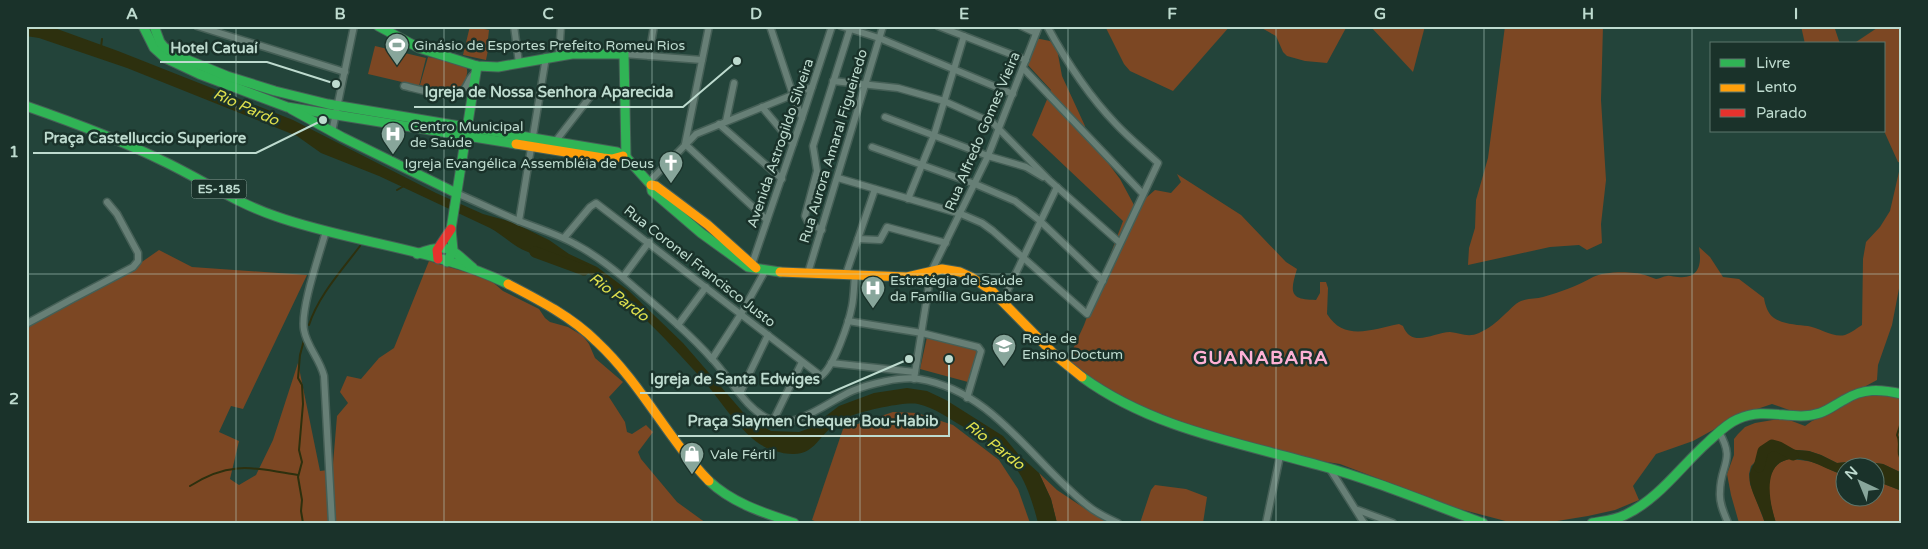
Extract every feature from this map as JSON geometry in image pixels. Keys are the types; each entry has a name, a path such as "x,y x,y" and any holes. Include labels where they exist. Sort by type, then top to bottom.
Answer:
{"main road":[{"path":"143,26 154,48 165,58 199,74 287,106 332,132 456,197"},
{"path":"154,26 158,38 164,47 187,60 262,88 337,109 533,143 612,159 624,157"},
{"path":"378,26 419,48 477,70 559,55 624,54 624,157"},
{"path":"453,250 451,228 477,70"},
{"name":"ES-185","path":"26,106 113,139 170,164 271,215 326,231 443,260 476,270 512,287 575,324 618,363 682,449 714,484 743,503 794,523"},
{"path":"287,106 337,109"},
{"path":"533,143 555,142 614,152 624,157 649,184 652,191 673,211 707,238 756,268 808,273 912,277 948,270 964,274 980,282 1003,300 1061,360 1105,393 1163,422 1218,440 1330,469 1379,484 1484,523"},
{"path":"451,228 437,252 443,260 453,250"},
{"path":"417,254 440,246 453,250 476,270"},
{"path":"1592,523 1615,518 1640,506 1719,432 1736,421 1759,412 1803,416 1814,415 1865,390 1885,390 1902,394"}],"street":[{"path":"197,26 345,72"},
{"path":"332,132 354,26"},
{"path":"514,26 519,63"},
{"path":"559,55 561,26"},
{"path":"649,56 654,26"},
{"path":"685,144 709,26"},
{"path":"770,26 802,118"},
{"name":"Avenida Astrogildo Silveira","path":"712,359 741,314 756,268 767,220 782,180 832,26"},
{"path":"841,26 879,38 1013,94"},
{"name":"Rua Aurora Amaral Figueiredo","path":"808,273 883,26"},
{"path":"938,26 1026,60"},
{"path":"1021,26 1037,29"},
{"path":"838,178 961,214 982,223 1087,314 1119,242 1158,163 1117,125 1101,107 1067,60 1047,26"},
{"path":"822,230 808,222 804,214 817,171 813,146 850,28"},
{"name":"Rua Alfredo Gomes Vieira","path":"915,375 932,272 988,156 1024,68 1037,29"},
{"path":"908,199 934,135 964,36"},
{"path":"624,54 702,60"},
{"path":"519,221 546,57"},
{"path":"1024,68 1142,194"},
{"path":"404,86 453,95 464,90 471,76 477,70"},
{"path":"833,81 898,88 944,101 990,121 1049,180"},
{"path":"726,122 734,83"},
{"path":"649,184 696,134 812,88"},
{"path":"555,142 593,93"},
{"path":"762,107 793,144"},
{"path":"885,117 988,156 1026,167 1057,186 1119,242"},
{"path":"719,124 782,180"},
{"path":"685,144 767,220"},
{"path":"872,146 1010,198 1039,220 1103,281"},
{"path":"1003,300 1039,220 1057,186"},
{"path":"846,274 875,189"},
{"path":"456,197 564,238 597,257 678,325 712,359 758,412 773,421 784,422 812,413 856,390 915,375"},
{"path":"26,324 133,267 138,260 138,253 117,214 108,202"},
{"name":"Rua Coronel Francisco Justo","path":"564,238 595,203 649,242 819,376 825,372 831,363"},
{"path":"858,239 880,240 887,227 946,243"},
{"path":"326,231 307,299 303,325 306,341 320,362 324,376 332,523"},
{"path":"623,277 649,242"},
{"path":"855,275 852,306 848,321 831,363 915,375 967,398 1004,424 1087,505 1118,523"},
{"path":"678,325 706,287"},
{"path":"848,321 922,333 978,347 981,350 967,398"},
{"path":"740,393 768,334"},
{"path":"773,421 802,362"},
{"path":"1719,432 1728,448 1728,457 1720,492 1721,504 1728,523"},
{"path":"1266,523 1280,456"},
{"path":"1330,469 1358,510 1364,523"},
{"path":"1358,510 1393,523"}],"shaded area":[{"path":"470,26 489,30 488,39 490,40 486,60 463,55"},
{"path":"1105,26 1230,26 1173,91 1130,71 1124,64"},
{"path":"1258,26 1347,26 1327,63 1305,61 1287,56 1283,52 1276,36"},
{"path":"1370,26 1425,26 1413,72"},
{"path":"1505,26 1603,26 1601,100 1606,180 1601,224 1602,243 1587,250 1579,245 1550,247 1468,265 1469,248 1475,228 1476,200 1488,158"},
{"path":"1801,26 1834,26 1839,42 1805,42"},
{"path":"1880,26 1902,26 1902,273 1892,325 1878,365 1877,380 1825,408 1802,412 1772,404 1742,414 1693,441 1656,454 1633,486 1639,500 1615,510 1551,522 1513,523 1456,508 1340,464 1308,459 1187,425 1151,411 1120,395 1094,380 1068,360 1084,325 1123,221 1032,135 1051,90 1027,64 1035,38 1050,41 1057,49 1062,76 1085,126 1084,137 1102,155 1120,179 1134,205 1140,203 1155,190 1171,193 1181,182 1177,174 1241,215 1286,262 1297,269 1293,284 1296,296 1307,300 1316,300 1320,293 1320,282 1326,282 1328,288 1327,314 1334,323 1350,331 1369,330 1399,324 1412,337 1418,338 1450,332 1468,335 1475,334 1492,325 1521,301 1556,293 1598,275 1619,272 1645,275 1656,279 1668,276 1691,276 1698,269 1700,260 1699,247 1710,257 1723,277 1739,279 1764,298 1770,314 1778,320 1795,325 1808,326 1840,336 1862,325 1863,259 1866,242 1880,227 1890,211 1901,163 1898,162 1884,132 1886,132 1886,42 1856,42"},
{"name":"Ginásio de Esportes Prefeito Romeu Rios","path":"375,46 426,58 419,86 368,74"},
{"path":"428,57 461,63 466,66 467,74 463,85 454,91 447,91 420,85"},
{"path":"159,250 192,267 307,275 243,409 231,406 219,432 239,441 230,479 239,485 256,475 273,440 298,363 320,471 328,470 333,464 337,416 348,403 340,392 347,376 361,379 379,358 394,348 429,261 489,279 503,291 539,309 550,322 568,327 583,336 595,358 623,382 609,397 625,422 627,432 632,434 646,425 653,432 638,452 641,459 677,502 706,523 26,523 26,323 136,266"},
{"path":"927,337 978,350 968,382 920,369"},
{"path":"1879,392 1902,398 1902,473 1886,465 1886,456 1836,456 1836,462 1809,451 1773,448 1763,454 1751,466 1749,474 1750,484 1765,523 1739,523 1727,474 1734,455 1734,439 1738,434 1745,427 1755,423 1784,418 1805,426 1832,413 1862,394"},
{"path":"893,412 917,413 953,425 999,460 1018,489 1030,523 820,523 812,520 843,429"},
{"path":"1789,459 1804,460 1836,472 1836,506 1886,506 1886,485 1902,491 1902,523 1776,523 1769,495 1769,486 1770,477 1780,463"},
{"path":"1039,473 1057,490 1093,514 1111,523 1057,523 1051,499"},
{"path":"1155,485 1186,489 1207,497 1203,523 1140,523 1151,490"}],"water":[{"path":"26,26 49,26 293,120 436,193 483,214 512,222 549,240 569,254 597,267 629,291 683,343 748,418 771,431 799,432 810,428 839,406 874,393 907,388 927,391 946,400 1003,436 1019,455 1039,473 1051,499 1057,523 1038,523 1033,504 1021,476 1004,454 979,436 930,408 918,404 912,403 883,407 848,417 828,430 815,445 799,454 788,454 762,446 744,430 679,353 636,310 587,272 523,250 490,228 379,176 321,153 297,136 127,68 39,38 26,36"},
{"path":"1773,448 1809,451 1836,462 1836,472 1809,461 1794,459 1783,461 1775,467 1771,476 1770,499 1776,523 1765,523 1750,481 1753,465 1761,456"},
{"path":"1886,465 1902,473 1902,491 1886,485"}],"waterway":[{"path":"101,47 102,39"},
{"path":"397,190 404,186"},
{"path":"309,325 324,294 360,246"},
{"name":"Rio Pardo","path":"535,252 584,270"},
{"path":"303,523 298,477 302,462 299,450 303,404 302,385 298,378 300,355 304,340"},
{"path":"1902,419 1897,435 1899,454 1902,460"},
{"name":"Rio Pardo","path":"1759,467 1763,451 1772,445 1793,455"},
{"path":"190,486 218,472 230,469 268,470 298,475"}],"traffic: fast":[{"path":"143,26 154,48 165,58 199,74 287,107 516,144"},
{"path":"154,26 160,42 178,56 227,76 275,91 328,104 617,152 626,157 651,185 652,191 701,233 748,267 780,272"},
{"path":"378,26 419,48 477,66 498,67 572,54 624,54 626,157"},
{"path":"447,262 453,250 451,229 477,66"},
{"path":"26,106 130,145 261,211 333,233 451,262 508,284"},
{"path":"291,109 342,137 456,193"},
{"path":"417,254 436,248 448,249 473,268"},
{"path":"1082,377 1137,409 1195,432 1360,478 1483,523"},
{"path":"1592,523 1621,517 1649,500 1698,451 1718,433 1738,419 1748,415 1759,414 1810,415 1823,412 1858,393 1886,391 1902,394"},
{"path":"709,481 738,501 794,523"}],"traffic: slow":[{"path":"516,144 603,158 612,159 623,156"},
{"path":"651,185 656,186 708,225 756,268"},
{"path":"780,272 907,277 942,269 960,272 992,291 1056,356 1082,377"},
{"path":"508,284 566,317 597,342 627,375 680,447 709,481"}],"traffic: jam":[{"path":"438,259 437,250 451,229"}],"place":[{"name":"Igreja de Nossa Senhora Aparecida","path":"737,61"},
{"name":"Ginásio de Esportes Prefeito Romeu Rios","path":"397,66"},
{"name":"Hotel Catuaí","path":"336,84"},
{"name":"Praça Castelluccio Superiore","path":"323,120"},
{"name":"Centro Municipal de Saúde","path":"393,155"},
{"name":"Igreja Evangélica Assembléia de Deus","path":"671,184"},
{"name":"Estratégia de Saúde da Família Guanabara","path":"873,309"},
{"name":"Igreja de Santa Edwiges","path":"909,359"},
{"name":"Praça Slaymen Chequer Bou-Habib","path":"949,359"},
{"name":"Rede de Ensino Doctum","path":"1004,367"},
{"name":"Vale Fértil","path":"692,475"}],"district":[{"name":"GUANABARA","path":"1261,357"}]}
